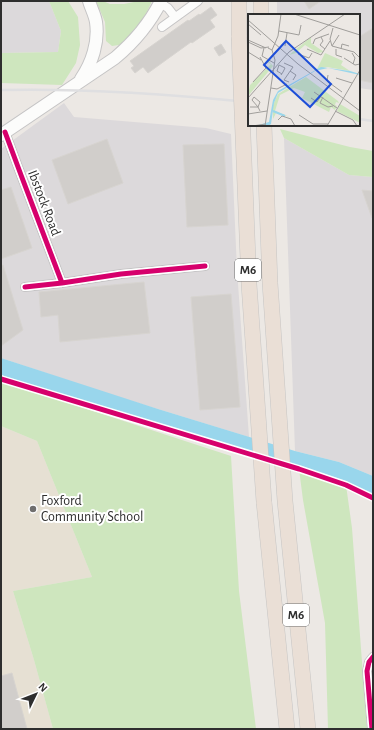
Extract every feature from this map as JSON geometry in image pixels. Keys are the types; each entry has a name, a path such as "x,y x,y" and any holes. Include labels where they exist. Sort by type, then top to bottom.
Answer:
{"highway":[{"name":"M6","path":"239,1 239,37 249,284 264,502 287,729"},
{"path":"261,1 261,14"},
{"name":"M6","path":"264,126 270,283 285,501 308,729"}],"main road":[{"path":"81,80 91,60 96,39 96,21 89,1"},
{"path":"3,133 115,58 141,32 161,2"}],"street":[{"path":"162,27 198,1"},
{"path":"161,2 175,17"},
{"name":"Ibstock Road","path":"3,133 21,175 62,283"},
{"path":"24,287 121,274 205,266"},
{"path":"372,729 367,672 369,662 373,657"}],"shaded area":[{"path":"1,1 49,1 61,31 58,52 1,53"},
{"path":"277,1 373,1 373,90 360,88 360,14 277,14"},
{"path":"64,103 74,117 206,128 231,134 237,270 249,437 109,394 1,358 1,149"},
{"path":"284,138 349,175 373,177 373,476 339,462 295,451"},
{"name":"Foxford Community School","path":"1,426 37,441 92,577 13,591 53,729 1,729"}],"green space":[{"path":"49,1 68,1 78,17 80,45 76,63 62,85 1,83 1,53 58,52 61,31"},
{"path":"96,1 103,1 110,4 124,4 139,1 152,1 146,14 125,41 119,45 112,46 106,41 105,22"},
{"path":"280,129 350,147 373,151 373,177 349,175 284,138"},
{"path":"1,381 231,456 239,591 256,729 53,729 13,591 92,577 37,441 1,426"},
{"path":"299,469 346,485 352,528 367,729 328,729 325,623 303,500"}],"water":[{"path":"1,358 158,409 295,451 339,462 373,476 373,495 353,485 301,468 1,375"}],"building":[{"path":"304,1 321,1 309,9"},
{"path":"211,7 217,15 210,20 215,27 192,43 191,42 148,73 143,67 135,73 131,68 134,66 130,61 188,20 189,21 199,14 200,15"},
{"path":"373,28 373,83 360,80 360,36"},
{"path":"221,44 226,52 219,56 214,48"},
{"path":"107,139 123,183 68,204 52,160"},
{"path":"224,144 228,225 187,227 183,145"},
{"path":"11,187 32,248 1,259 1,190"},
{"path":"362,190 373,191 372,218"},
{"path":"1,265 3,265 23,330 1,346"},
{"path":"144,282 150,333 60,342 58,315 41,317 39,292"},
{"path":"231,294 240,407 200,410 191,297"},
{"path":"12,673 27,729 1,729 1,676"}],"railway":[{"path":"1,90 125,92 248,102"},
{"path":"360,119 373,121"}],"cycle path":[{"path":"5,132 62,283"},
{"path":"25,287 121,274 205,266"},
{"path":"1,379 299,469 346,485 373,498"},
{"path":"372,729 367,671 369,662 373,657"}],"place":[{"name":"Foxford Community School","path":"33,509"}]}
